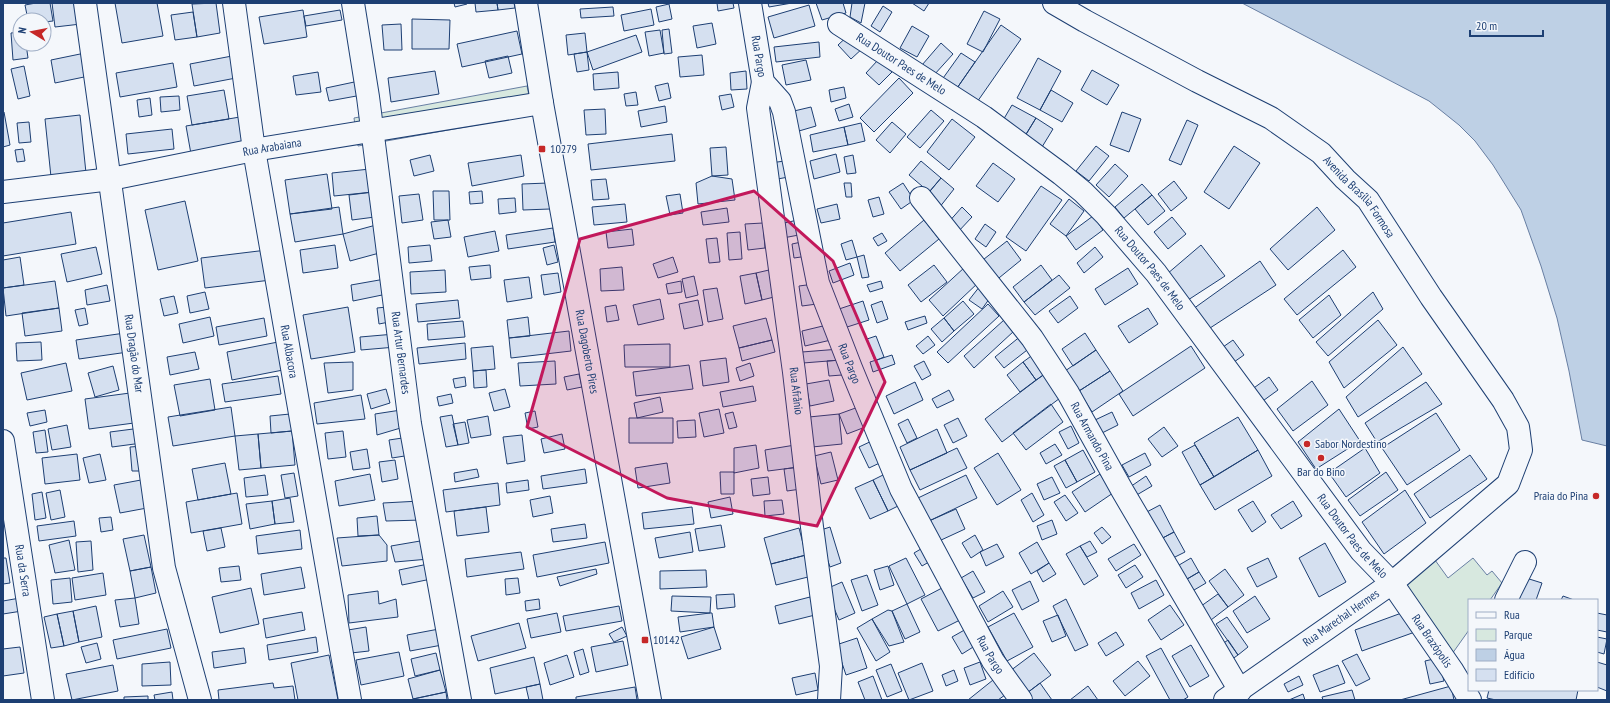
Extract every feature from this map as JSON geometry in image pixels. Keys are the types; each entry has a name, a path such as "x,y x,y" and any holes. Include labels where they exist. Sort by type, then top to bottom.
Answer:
{"street":[{"name":"Rua Dragão do Mar","path":"85,3 111,179 164,568 200,700"},
{"name":"Rua Albacora","path":"234,3 254,150 350,700"},
{"name":"Rua Artur Bernardes","path":"353,3 372,132 410,424 460,700"},
{"name":"Rua Dagoberto Pires","path":"526,3 542,103 650,700"},
{"name":"Rua Pargo","path":"750,3 763,82 780,101 784,112 818,283 851,368 901,489 993,661 1021,700"},
{"name":"Avenida Brasília Formosa","path":"1054,3 1092,25 1271,118 1321,153 1345,179 1368,200 1431,298 1503,400 1518,427 1521,450 1515,467 1508,484 1490,500"},
{"name":"Rua Doutor Paes de Melo","path":"839,24 984,117 1062,174 1106,215 1156,273 1361,551 1392,582"},
{"name":"Rua Afrânio","path":"763,82 758,108 790,341 812,527 831,666 829,700"},
{"name":"Rua Arabaiana","path":"3,192 111,179 254,150 372,132 542,103"},
{"name":"Rua Armando Pina","path":"921,198 1032,338 1068,393 1122,490 1244,693"},
{"name":"Rua da Serra","path":"3,441 43,700"},
{"name":"Rua Marechal Hermes","path":"1244,693 1392,582 1490,500"},
{"path":"1506,599 1525,562"},
{"name":"Rua Brazópolis","path":"1392,582 1452,670 1470,700"}],"highlighted area":[{"path":"754,191 833,261 885,382 817,526 667,498 527,427 580,239"}],"green space":[{"path":"527,86 533,115 358,146 354,118"},
{"path":"1473,558 1487,575 1492,571 1502,583 1491,599 1468,599 1468,631 1452,654 1402,586 1435,560 1448,578"}],"water":[{"path":"1242,3 1607,3 1607,446 1582,440 1557,318 1541,266 1521,210 1493,165 1475,141 1459,125 1429,101"}],"building":[{"path":"50,3 52,12 26,12 25,5"},
{"path":"52,3 78,3 81,24 55,27"},
{"path":"115,3 157,3 163,36 122,43"},
{"path":"216,3 220,33 197,37 192,4"},
{"path":"454,3 466,3 467,4 455,7"},
{"path":"475,3 497,3 498,10 476,12"},
{"path":"497,3 514,3 515,8 498,10"},
{"path":"717,3 733,3 734,8 718,11"},
{"path":"768,3 792,3 769,7"},
{"path":"816,3 843,3 846,13 822,20"},
{"path":"852,3 865,3 861,23 850,17"},
{"path":"912,3 929,3 924,11"},
{"path":"669,4 672,19 659,22 656,7"},
{"path":"809,5 815,26 774,38 768,17"},
{"path":"883,6 892,12 880,32 871,26"},
{"path":"613,7 614,16 581,18 580,9"},
{"path":"651,9 654,25 624,31 621,15"},
{"path":"303,10 307,37 264,44 259,17"},
{"path":"340,10 342,20 306,26 304,16"},
{"path":"984,11 1000,19 983,52 967,44"},
{"path":"193,12 197,37 175,40 171,15"},
{"path":"412,19 450,20 449,49 412,49"},
{"path":"712,23 716,44 697,48 693,26"},
{"path":"401,24 402,50 384,50 382,25"},
{"path":"1001,25 1021,39 975,105 955,91"},
{"path":"912,26 929,36 917,57 900,48"},
{"path":"669,29 672,53 664,54 662,30"},
{"path":"660,30 664,53 649,56 645,32"},
{"path":"517,31 522,54 462,67 457,44"},
{"path":"585,33 587,52 568,55 566,35"},
{"path":"851,33 864,47 851,59 838,45"},
{"path":"636,35 642,52 593,70 587,52"},
{"path":"819,42 820,57 776,62 774,47"},
{"path":"941,43 953,54 934,75 922,65"},
{"path":"12,52 27,52 28,58 13,60"},
{"path":"587,52 589,70 577,72 574,54"},
{"path":"85,53 89,76 55,83 51,60"},
{"path":"961,53 975,62 955,91 941,81"},
{"path":"702,55 704,75 680,77 678,57"},
{"path":"232,56 236,78 194,86 190,64"},
{"path":"508,56 512,73 489,78 485,61"},
{"path":"1038,58 1061,71 1040,110 1017,98"},
{"path":"806,60 811,80 786,85 782,65"},
{"path":"878,60 892,72 879,85 866,73"},
{"path":"173,63 177,87 120,97 116,73"},
{"path":"24,66 30,96 18,99 11,69"},
{"path":"1092,70 1119,85 1107,105 1081,90"},
{"path":"435,71 439,94 391,102 388,78"},
{"path":"746,71 747,89 731,90 730,73"},
{"path":"318,72 321,92 296,95 293,76"},
{"path":"618,72 619,88 594,90 593,74"},
{"path":"899,78 913,93 874,132 860,118"},
{"path":"359,81 362,95 329,101 326,88"},
{"path":"668,83 671,98 659,101 655,86"},
{"path":"844,87 846,98 831,102 829,90"},
{"path":"224,90 229,119 192,125 187,96"},
{"path":"1051,90 1073,103 1062,122 1040,110"},
{"path":"636,92 638,105 626,106 624,94"},
{"path":"731,94 734,107 722,110 719,96"},
{"path":"179,96 180,110 161,112 160,97"},
{"path":"150,98 152,115 139,117 137,100"},
{"path":"849,104 853,117 839,121 835,109"},
{"path":"1012,105 1036,118 1025,136 1002,122"},
{"path":"665,106 667,122 641,127 638,111"},
{"path":"811,107 816,126 799,131 794,111"},
{"path":"605,109 606,134 586,135 584,110"},
{"path":"931,110 944,121 920,148 907,137"},
{"path":"4,112 10,145 3,147 3,113"},
{"path":"1122,112 1141,119 1129,152 1110,145"},
{"path":"80,115 86,173 51,177 45,119"},
{"path":"240,117 244,145 191,154 186,126"},
{"path":"1036,118 1053,129 1042,147 1025,136"},
{"path":"952,119 975,137 949,170 927,152"},
{"path":"1187,120 1198,125 1181,165 1169,160"},
{"path":"29,122 31,142 19,143 17,123"},
{"path":"892,122 906,134 890,153 876,140"},
{"path":"861,123 865,141 848,145 844,127"},
{"path":"844,127 848,145 813,152 810,135"},
{"path":"172,129 174,149 128,154 126,134"},
{"path":"672,134 675,161 591,170 588,144"},
{"path":"1096,146 1109,156 1089,181 1076,171"},
{"path":"1234,146 1260,163 1229,209 1204,192"},
{"path":"726,147 728,175 712,176 710,148"},
{"path":"23,149 25,161 17,162 15,150"},
{"path":"836,154 840,172 814,179 810,161"},
{"path":"430,155 434,171 414,176 410,160"},
{"path":"521,155 524,176 472,186 468,163"},
{"path":"853,155 856,173 847,174 844,157"},
{"path":"792,160 794,176 772,180 770,163"},
{"path":"921,161 941,178 929,192 909,175"},
{"path":"993,163 1015,179 998,202 976,186"},
{"path":"1115,164 1128,176 1109,197 1096,185"},
{"path":"370,169 373,192 334,196 332,173"},
{"path":"327,174 332,209 290,214 285,180"},
{"path":"712,176 732,179 735,200 698,204 696,183"},
{"path":"941,178 954,189 939,208 926,196"},
{"path":"606,179 609,199 593,200 591,180"},
{"path":"1174,181 1187,198 1171,211 1158,194"},
{"path":"548,183 550,209 523,210 522,184"},
{"path":"844,183 851,183 852,197 846,197"},
{"path":"903,183 914,200 901,209 889,192"},
{"path":"1142,184 1152,195 1124,218 1115,207"},
{"path":"1041,186 1062,200 1026,251 1006,237"},
{"path":"433,191 449,191 450,220 434,220"},
{"path":"482,191 483,203 470,204 469,192"},
{"path":"373,192 375,217 352,220 349,195"},
{"path":"419,194 423,220 402,223 399,196"},
{"path":"680,194 683,213 670,215 666,196"},
{"path":"1152,195 1165,211 1148,225 1135,209"},
{"path":"879,197 884,214 873,217 868,200"},
{"path":"515,198 516,212 499,214 498,199"},
{"path":"1069,199 1084,211 1066,236 1050,224"},
{"path":"185,201 198,261 158,270 145,210"},
{"path":"625,204 627,222 594,225 592,207"},
{"path":"837,204 840,219 821,223 817,209"},
{"path":"339,207 343,234 295,242 290,214"},
{"path":"962,207 972,217 957,233 947,224"},
{"path":"1317,207 1335,230 1288,270 1270,249"},
{"path":"727,208 729,222 703,225 701,212"},
{"path":"71,212 76,244 3,256 3,223"},
{"path":"1093,216 1103,230 1076,250 1066,236"},
{"path":"1172,217 1186,234 1168,249 1154,232"},
{"path":"802,219 804,234 783,238 780,224"},
{"path":"448,220 451,237 434,239 431,222"},
{"path":"924,220 939,239 900,271 885,253"},
{"path":"763,223 765,248 748,250 745,224"},
{"path":"985,224 996,232 986,247 975,239"},
{"path":"376,225 383,252 350,261 343,234"},
{"path":"553,228 555,242 508,249 506,235"},
{"path":"632,229 634,245 608,248 606,232"},
{"path":"495,231 499,251 468,257 464,237"},
{"path":"740,232 742,259 729,260 727,233"},
{"path":"882,233 887,241 878,246 873,238"},
{"path":"717,238 720,262 709,263 706,239"},
{"path":"852,240 857,257 846,260 841,244"},
{"path":"806,241 808,256 794,258 792,244"},
{"path":"1007,241 1021,260 994,282 979,263"},
{"path":"335,245 338,268 303,273 300,250"},
{"path":"430,245 432,261 409,263 408,247"},
{"path":"554,245 558,262 547,265 543,248"},
{"path":"1201,245 1225,276 1188,300 1167,274"},
{"path":"96,247 102,274 67,282 61,254"},
{"path":"1095,247 1103,257 1084,273 1077,263"},
{"path":"267,250 271,280 205,288 201,258"},
{"path":"1343,250 1356,267 1297,315 1284,299"},
{"path":"864,255 869,277 862,278 857,257"},
{"path":"20,257 24,285 3,288 3,260"},
{"path":"673,257 678,272 658,278 653,264"},
{"path":"1260,261 1276,285 1207,330 1193,309"},
{"path":"850,263 854,275 833,283 829,271"},
{"path":"490,265 491,278 471,280 469,267"},
{"path":"934,265 947,282 921,302 908,285"},
{"path":"1041,265 1052,280 1024,302 1013,287"},
{"path":"622,267 624,290 601,291 600,269"},
{"path":"965,267 979,282 943,316 929,300"},
{"path":"1128,268 1138,284 1105,305 1095,289"},
{"path":"445,270 446,292 411,294 410,272"},
{"path":"769,270 774,297 762,300 756,273"},
{"path":"558,273 561,292 544,295 541,275"},
{"path":"756,273 762,300 745,304 740,276"},
{"path":"1059,275 1070,288 1035,315 1024,302"},
{"path":"694,276 698,295 686,298 682,279"},
{"path":"529,277 532,298 507,302 504,280"},
{"path":"385,279 387,294 353,301 351,285"},
{"path":"55,281 59,308 6,316 3,288"},
{"path":"681,281 682,292 668,294 666,284"},
{"path":"881,281 883,288 870,292 867,285"},
{"path":"814,284 817,304 802,306 799,286"},
{"path":"107,285 110,301 87,305 85,290"},
{"path":"980,286 992,295 982,309 969,300"},
{"path":"717,288 723,319 708,322 703,290"},
{"path":"205,292 209,309 190,313 187,296"},
{"path":"1373,292 1383,309 1328,356 1316,342"},
{"path":"1329,295 1341,315 1313,338 1299,320"},
{"path":"174,296 178,313 164,316 160,299"},
{"path":"1070,296 1078,308 1058,323 1049,311"},
{"path":"660,299 664,319 638,325 633,305"},
{"path":"458,300 460,318 418,322 416,304"},
{"path":"698,300 703,325 684,329 679,304"},
{"path":"863,301 869,320 844,328 839,309"},
{"path":"882,301 888,319 877,323 871,305"},
{"path":"963,301 974,314 954,331 944,318"},
{"path":"988,304 999,316 948,363 937,352"},
{"path":"616,305 619,320 607,322 605,307"},
{"path":"348,307 355,352 311,359 303,315"},
{"path":"387,307 389,322 379,324 377,308"},
{"path":"59,308 62,331 25,336 22,313"},
{"path":"85,308 88,324 79,326 75,310"},
{"path":"1148,308 1158,324 1129,343 1118,326"},
{"path":"925,316 927,323 908,330 905,322"},
{"path":"210,317 214,336 183,343 179,324"},
{"path":"528,317 530,336 509,338 507,320"},
{"path":"264,318 267,336 219,345 216,327"},
{"path":"766,318 772,340 739,348 733,326"},
{"path":"944,318 954,331 942,342 931,329"},
{"path":"1004,320 1014,331 974,368 964,356"},
{"path":"1378,320 1397,345 1344,388 1329,362"},
{"path":"463,321 465,337 428,340 427,324"},
{"path":"827,325 831,340 805,346 802,331"},
{"path":"569,331 571,351 511,358 509,338"},
{"path":"125,333 128,352 79,359 76,340"},
{"path":"1085,333 1096,350 1073,366 1062,349"},
{"path":"395,334 396,347 361,350 360,337"},
{"path":"1022,335 1031,347 1004,368 995,357"},
{"path":"876,336 884,357 875,361 867,339"},
{"path":"928,336 935,345 923,354 916,346"},
{"path":"772,340 775,352 742,361 739,348"},
{"path":"1233,340 1244,355 1234,362 1223,347"},
{"path":"41,342 42,360 17,361 16,343"},
{"path":"278,342 283,370 232,380 227,352"},
{"path":"465,343 466,359 419,364 417,348"},
{"path":"670,344 670,367 625,367 624,345"},
{"path":"493,346 495,369 473,371 471,348"},
{"path":"1191,346 1205,368 1133,416 1119,394"},
{"path":"1403,347 1422,374 1358,417 1346,397"},
{"path":"840,349 841,360 803,363 802,352"},
{"path":"1096,350 1110,371 1079,391 1065,371"},
{"path":"195,352 199,369 170,375 167,357"},
{"path":"1034,354 1048,372 1036,380 1023,362"},
{"path":"892,355 895,364 873,372 870,362"},
{"path":"726,358 729,382 703,386 700,361"},
{"path":"841,360 842,375 829,376 827,361"},
{"path":"555,361 556,384 520,386 518,363"},
{"path":"924,361 931,375 922,380 914,366"},
{"path":"353,362 353,390 328,393 324,363"},
{"path":"1023,362 1036,380 1020,392 1007,375"},
{"path":"66,363 72,391 27,400 21,373"},
{"path":"750,363 754,376 740,381 736,368"},
{"path":"689,365 693,389 636,396 633,372"},
{"path":"113,366 119,390 95,397 88,373"},
{"path":"486,370 487,387 474,388 473,371"},
{"path":"1110,371 1123,391 1092,412 1079,391"},
{"path":"1047,372 1064,395 1002,442 985,419"},
{"path":"579,374 582,387 567,390 564,377"},
{"path":"278,376 281,394 225,402 222,384"},
{"path":"465,377 466,386 455,388 453,379"},
{"path":"1269,377 1278,390 1260,403 1251,390"},
{"path":"210,379 215,410 180,416 174,385"},
{"path":"829,380 834,401 810,406 806,384"},
{"path":"1312,381 1328,405 1293,431 1277,409"},
{"path":"915,382 923,400 894,414 886,396"},
{"path":"1426,382 1442,404 1377,442 1365,423"},
{"path":"753,386 756,401 723,407 720,392"},
{"path":"386,389 390,403 371,409 367,394"},
{"path":"505,389 510,407 494,411 489,393"},
{"path":"949,390 954,400 937,408 932,399"},
{"path":"130,393 134,423 89,429 85,399"},
{"path":"451,394 453,403 439,406 437,397"},
{"path":"361,395 365,419 317,424 314,403"},
{"path":"660,397 663,412 637,418 634,403"},
{"path":"1051,404 1063,422 1026,450 1013,433"},
{"path":"861,406 868,426 847,434 839,414"},
{"path":"231,407 235,436 173,446 168,417"},
{"path":"719,409 724,433 704,437 699,413"},
{"path":"1339,409 1360,441 1316,469 1298,442"},
{"path":"45,410 47,422 30,426 27,413"},
{"path":"401,410 404,427 377,435 375,414"},
{"path":"535,411 538,427 528,429 525,413"},
{"path":"733,412 737,427 729,429 725,414"},
{"path":"1112,412 1118,425 1102,433 1095,420"},
{"path":"1436,413 1460,450 1407,485 1382,448"},
{"path":"290,414 292,431 271,433 270,416"},
{"path":"839,414 842,444 812,447 809,417"},
{"path":"452,415 458,445 446,447 440,417"},
{"path":"488,416 491,435 471,438 467,420"},
{"path":"1238,417 1258,450 1214,477 1194,443"},
{"path":"629,418 673,418 673,443 629,443"},
{"path":"958,418 967,436 953,443 944,425"},
{"path":"908,419 917,438 907,443 898,424"},
{"path":"695,420 696,437 678,438 677,421"},
{"path":"465,422 469,443 458,445 453,424"},
{"path":"67,425 71,447 52,450 48,429"},
{"path":"1071,426 1079,443 1068,449 1059,432"},
{"path":"1164,427 1178,446 1162,457 1148,439"},
{"path":"141,428 142,443 112,447 110,432"},
{"path":"937,429 947,453 910,470 900,447"},
{"path":"45,430 48,452 36,453 33,432"},
{"path":"292,431 295,465 261,468 258,434"},
{"path":"343,431 346,457 328,459 325,433"},
{"path":"258,434 261,468 239,470 235,436"},
{"path":"562,434 565,449 544,453 541,439"},
{"path":"522,435 525,461 507,464 503,437"},
{"path":"409,437 411,455 392,458 389,440"},
{"path":"876,439 886,460 869,468 859,447"},
{"path":"1055,444 1062,455 1046,464 1040,453"},
{"path":"756,445 759,468 734,473 734,448"},
{"path":"795,445 799,467 768,471 765,450"},
{"path":"1195,445 1214,477 1200,485 1182,452"},
{"path":"144,446 146,471 132,471 130,447"},
{"path":"957,448 967,468 920,490 910,470"},
{"path":"1365,448 1380,473 1346,497 1329,473"},
{"path":"367,449 370,468 353,470 350,452"},
{"path":"1083,450 1095,472 1077,482 1065,460"},
{"path":"1258,450 1272,476 1215,510 1200,485"},
{"path":"831,452 838,480 821,484 814,456"},
{"path":"998,453 1021,490 997,505 974,468"},
{"path":"1145,453 1151,465 1129,477 1122,465"},
{"path":"77,454 80,480 45,484 42,458"},
{"path":"100,454 106,480 89,483 83,458"},
{"path":"1470,455 1487,479 1430,518 1414,494"},
{"path":"395,460 398,479 382,482 379,462"},
{"path":"1065,460 1077,482 1066,488 1054,466"},
{"path":"225,463 231,494 198,500 192,469"},
{"path":"667,463 670,483 638,488 635,468"},
{"path":"799,467 801,489 787,491 784,469"},
{"path":"477,469 479,477 455,482 454,473"},
{"path":"585,469 587,483 543,489 541,476"},
{"path":"720,472 734,472 734,494 721,494"},
{"path":"889,472 904,503 888,511 873,480"},
{"path":"1386,472 1398,490 1360,516 1348,500"},
{"path":"294,473 298,496 285,498 281,475"},
{"path":"370,474 375,500 339,506 335,481"},
{"path":"1100,474 1113,493 1085,512 1072,492"},
{"path":"265,475 268,495 246,497 244,478"},
{"path":"966,475 977,498 929,521 918,498"},
{"path":"1146,476 1152,486 1135,496 1130,487"},
{"path":"768,477 770,494 753,496 751,479"},
{"path":"1052,477 1060,493 1044,500 1037,484"},
{"path":"141,480 147,508 120,513 114,485"},
{"path":"528,480 529,490 507,493 506,483"},
{"path":"873,480 888,511 870,519 855,488"},
{"path":"498,483 500,505 446,512 443,490"},
{"path":"60,490 65,517 51,520 46,493"},
{"path":"1405,490 1426,523 1384,554 1362,522"},
{"path":"42,492 46,518 35,520 32,494"},
{"path":"237,493 242,524 191,533 186,502"},
{"path":"1032,493 1044,515 1033,522 1021,500"},
{"path":"1065,495 1078,513 1066,521 1054,502"},
{"path":"550,496 553,513 533,517 530,500"},
{"path":"730,497 733,514 711,518 708,502"},
{"path":"290,498 294,522 275,524 272,501"},
{"path":"782,500 784,514 765,516 764,501"},
{"path":"272,501 275,524 250,529 246,504"},
{"path":"420,501 422,520 386,521 383,503"},
{"path":"1253,501 1266,522 1252,532 1238,510"},
{"path":"1293,501 1302,516 1281,529 1271,515"},
{"path":"1160,505 1174,532 1157,541 1143,514"},
{"path":"486,507 489,532 457,536 454,511"},
{"path":"692,507 694,524 644,529 642,513"},
{"path":"956,509 965,529 939,541 929,521"},
{"path":"377,516 379,535 358,536 357,518"},
{"path":"111,517 113,530 101,532 99,518"},
{"path":"1052,520 1057,534 1042,540 1037,526"},
{"path":"74,521 76,536 39,541 37,526"},
{"path":"585,524 587,538 553,542 551,529"},
{"path":"721,525 725,547 699,551 695,529"},
{"path":"830,527 841,563 830,567 818,531"},
{"path":"1102,527 1111,537 1102,544 1094,533"},
{"path":"221,528 225,547 207,551 203,531"},
{"path":"799,528 806,555 771,564 764,538"},
{"path":"300,530 302,549 258,554 256,536"},
{"path":"690,532 693,552 659,558 655,538"},
{"path":"1174,532 1185,552 1167,561 1157,541"},
{"path":"144,535 151,567 130,571 123,539"},
{"path":"379,535 387,545 387,561 342,566 337,538"},
{"path":"975,535 983,550 971,558 962,543"},
{"path":"69,540 75,570 55,573 49,545"},
{"path":"426,540 429,559 395,562 391,546"},
{"path":"91,541 93,570 78,572 76,542"},
{"path":"1090,541 1097,552 1087,557 1080,546"},
{"path":"605,542 609,563 537,577 533,555"},
{"path":"1037,542 1049,563 1031,574 1019,553"},
{"path":"1325,543 1346,582 1319,597 1299,558"},
{"path":"997,544 1004,557 986,566 980,552"},
{"path":"1134,544 1141,555 1116,571 1108,559"},
{"path":"926,546 934,559 922,566 914,553"},
{"path":"1080,546 1098,576 1084,585 1066,554"},
{"path":"521,552 524,569 467,577 465,559"},
{"path":"806,555 812,576 776,585 771,564"},
{"path":"3,558 6,558 10,583 3,584"},
{"path":"906,558 925,595 907,604 889,566"},
{"path":"1191,558 1199,572 1182,582 1174,568"},
{"path":"1268,558 1277,577 1257,587 1247,568"},
{"path":"433,563 436,578 402,585 399,570"},
{"path":"1049,563 1056,574 1043,582 1037,571"},
{"path":"1135,565 1143,577 1126,588 1118,575"},
{"path":"239,566 241,580 221,582 219,568"},
{"path":"888,566 894,585 880,590 874,570"},
{"path":"151,567 156,593 135,598 130,571"},
{"path":"301,567 305,588 264,595 261,574"},
{"path":"596,569 597,574 560,586 557,577"},
{"path":"1225,569 1244,595 1228,607 1209,581"},
{"path":"706,570 707,587 660,589 660,571"},
{"path":"973,571 985,592 973,598 961,578"},
{"path":"1199,572 1206,583 1189,593 1182,582"},
{"path":"103,573 106,595 75,600 72,578"},
{"path":"867,575 878,605 862,611 851,580"},
{"path":"70,578 72,602 53,604 51,580"},
{"path":"518,578 520,593 506,595 505,579"},
{"path":"1526,578 1542,583 1536,599 1519,599"},
{"path":"1156,580 1164,595 1139,609 1131,593"},
{"path":"1030,581 1039,601 1022,610 1012,590"},
{"path":"842,582 855,613 839,620 826,589"},
{"path":"251,588 259,624 220,633 212,597"},
{"path":"942,588 960,620 938,631 921,599"},
{"path":"378,591 379,604 396,599 398,617 349,623 348,595"},
{"path":"1003,591 1013,607 988,622 979,606"},
{"path":"734,594 735,607 717,609 716,595"},
{"path":"1218,594 1228,607 1207,623 1197,609"},
{"path":"672,596 711,597 710,613 671,611"},
{"path":"1255,596 1270,619 1247,633 1233,611"},
{"path":"1563,596 1571,599 1562,599"},
{"path":"810,597 815,615 779,624 775,606"},
{"path":"20,598 22,611 3,614 3,601"},
{"path":"135,598 139,624 120,627 115,600"},
{"path":"539,599 540,609 526,611 525,601"},
{"path":"1066,599 1088,645 1075,651 1053,606"},
{"path":"907,604 920,632 905,639 892,611"},
{"path":"1170,605 1184,625 1161,640 1148,620"},
{"path":"96,606 102,637 79,642 73,611"},
{"path":"619,606 622,621 566,631 563,616"},
{"path":"888,610 892,611 904,642 889,646 872,619"},
{"path":"73,611 79,642 64,646 57,614"},
{"path":"1407,611 1415,632 1362,651 1355,630"},
{"path":"302,612 305,630 266,638 263,619"},
{"path":"557,613 561,632 531,638 527,619"},
{"path":"712,613 714,627 680,632 678,617"},
{"path":"1014,613 1033,647 1007,661 988,627"},
{"path":"1598,613 1607,615 1607,632 1598,630"},
{"path":"57,614 64,646 51,648 44,617"},
{"path":"1058,615 1066,636 1052,642 1043,621"},
{"path":"1227,617 1248,647 1238,655 1216,624"},
{"path":"872,619 890,652 876,661 857,628"},
{"path":"519,623 526,648 478,661 471,636"},
{"path":"366,627 369,651 351,653 348,630"},
{"path":"622,627 627,636 614,642 609,634"},
{"path":"714,627 721,649 688,659 681,637"},
{"path":"968,628 978,644 962,654 952,637"},
{"path":"167,629 171,648 117,659 113,640"},
{"path":"439,629 442,645 410,651 407,635"},
{"path":"1116,632 1124,645 1106,656 1098,643"},
{"path":"316,637 318,652 269,660 267,645"},
{"path":"1598,637 1607,639 1604,654 1598,652"},
{"path":"857,638 867,668 846,675 836,645"},
{"path":"1228,640 1238,655 1228,662 1218,647"},
{"path":"623,641 628,665 596,672 591,647"},
{"path":"97,643 101,659 86,663 81,647"},
{"path":"1191,645 1209,676 1190,687 1172,656"},
{"path":"20,647 24,673 3,676 3,649"},
{"path":"244,648 246,663 214,668 212,652"},
{"path":"1161,648 1188,697 1183,700 1170,700 1146,656"},
{"path":"583,649 589,672 580,675 574,652"},
{"path":"399,652 404,676 361,685 356,660"},
{"path":"436,653 440,670 415,676 411,659"},
{"path":"1034,653 1051,675 1027,693 1010,671"},
{"path":"1357,654 1370,679 1356,686 1342,661"},
{"path":"329,655 338,700 298,700 291,663"},
{"path":"567,655 574,677 550,685 544,663"},
{"path":"534,657 540,684 495,694 490,668"},
{"path":"1438,658 1444,681 1430,684 1425,661"},
{"path":"1138,661 1150,676 1125,696 1113,681"},
{"path":"170,662 171,685 142,686 142,664"},
{"path":"980,662 986,679 970,685 964,668"},
{"path":"1598,662 1607,665 1607,691 1598,687"},
{"path":"922,663 933,691 909,700 898,673"},
{"path":"891,664 902,691 887,697 876,670"},
{"path":"113,665 118,691 72,700 66,674"},
{"path":"1338,665 1345,683 1320,692 1313,675"},
{"path":"440,670 446,692 413,699 408,679"},
{"path":"954,670 958,681 946,686 942,675"},
{"path":"815,673 818,690 796,695 792,678"},
{"path":"873,676 882,700 865,700 858,682"},
{"path":"1299,676 1303,685 1288,692 1284,684"},
{"path":"993,680 1005,695 998,700 968,700"},
{"path":"273,683 274,688 293,686 295,700 219,700 218,690"},
{"path":"1040,683 1052,700 1032,700 1027,693"},
{"path":"540,684 543,700 529,700 526,687"},
{"path":"1088,686 1098,700 1070,700"},
{"path":"1451,686 1454,700 1400,700"},
{"path":"635,687 637,700 576,700 576,697"},
{"path":"1352,690 1355,700 1323,700 1322,697"},
{"path":"1489,691 1578,691 1576,700 1496,700 1487,698"},
{"path":"172,692 173,700 155,700 154,695"},
{"path":"446,692 447,700 413,700 413,699"},
{"path":"1303,694 1305,700 1289,700"},
{"path":"148,696 148,700 124,700 124,697"}],"place":[{"name":"10279","path":"542,149"},
{"name":"Sabor Nordestino","path":"1307,444"},
{"name":"Bar do Bino","path":"1321,458"},
{"name":"Praia do Pina","path":"1596,496"},
{"name":"10142","path":"645,640"}]}
